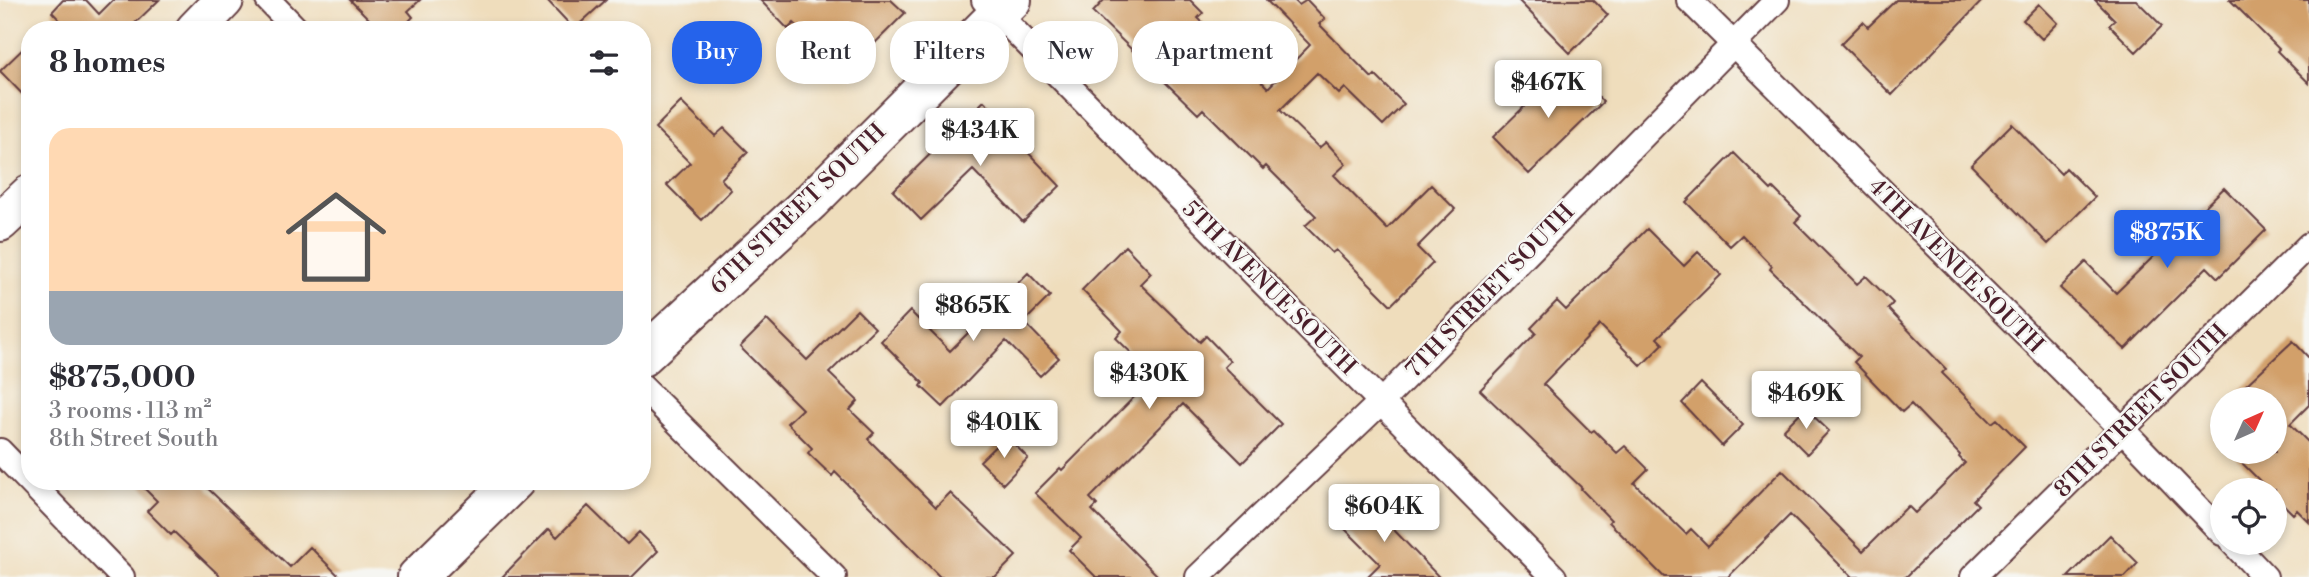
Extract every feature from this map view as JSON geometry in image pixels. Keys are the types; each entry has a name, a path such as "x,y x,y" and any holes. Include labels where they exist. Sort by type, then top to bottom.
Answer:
{"main road":[{"path":"204,21 224,0"},
{"name":"6TH STREET SOUTH","path":"651,350 810,201 998,5"},
{"path":"0,222 21,202"},
{"path":"417,577 506,490"}],"street":[{"path":"268,0 288,21"},
{"name":"4TH AVENUE SOUTH","path":"1689,0 2122,429 2210,521"},
{"name":"7TH STREET SOUTH","path":"1198,577 1381,402 1777,0"},
{"name":"5TH AVENUE SOUTH","path":"998,5 1554,577"},
{"name":"8TH STREET SOUTH","path":"1973,577 2309,245"},
{"path":"651,396 834,577"},
{"path":"0,451 21,473"},
{"path":"38,490 122,577"},
{"path":"2244,555 2265,577"}],"building":[{"path":"63,0 86,0 99,14 113,0 159,0 137,21 60,21 52,12"},
{"path":"350,0 420,0 408,11 413,17 409,21 371,21"},
{"path":"547,0 606,0 583,21 567,21"},
{"path":"760,0 891,0 905,13 897,21 890,21 890,28 876,42 876,21 780,21"},
{"path":"1104,0 1190,0 1203,13 1198,18 1201,21 1132,21 1132,50 1118,36 1118,21 1102,21 1093,12"},
{"path":"1294,0 1299,5 1307,0 1325,19 1319,24 1372,78 1375,75 1404,104 1383,125 1345,88 1339,94 1317,73 1280,110 1319,148 1326,142 1346,164 1334,175 1387,229 1431,185 1455,209 1417,247 1433,263 1391,305 1336,250 1332,253 1305,226 1316,216 1266,166 1263,169 1203,109 1198,114 1167,84 1264,84 1268,88 1272,84 1298,84 1298,57 1310,45 1298,33 1298,21 1287,21 1267,1"},
{"path":"1518,0 1593,0 1608,15 1570,53"},
{"path":"1896,0 1983,0 1892,95 1841,44 1863,22 1868,27"},
{"path":"2095,0 2136,0 2162,26 2136,52 2109,25 2115,20"},
{"path":"2230,0 2309,0 2309,83 2277,51 2279,49"},
{"path":"2039,4 2058,23 2042,39 2023,20"},
{"path":"21,51 21,93 0,71"},
{"path":"1567,65 1603,102 1529,174 1493,137"},
{"path":"984,101 1023,141 1020,144 1060,186 1023,222 973,170 921,220 893,191"},
{"path":"681,102 715,136 724,128 748,152 721,179 731,190 702,220 667,185 690,163 655,128"},
{"path":"2012,124 2061,174 2066,168 2095,197 2048,244 1971,165"},
{"path":"1734,153 1801,216 1795,222 1857,284 1866,276 1893,303 1888,309 1946,369 1942,373 1992,423 1997,419 2025,447 1973,500 1978,505 1906,577 1852,577 1790,515 1728,577 1664,577 1609,522 1611,520 1582,488 1480,390 1536,333 1531,328 1557,301 1566,310 1647,229 1684,266 1698,252 1721,275 1657,338 1663,344 1641,366 1600,325 1543,384 1591,432 1594,430 1617,453 1625,446 1648,469 1634,483 1686,534 1691,529 1708,546 1782,470 1863,551 1908,506 1915,513 1965,463 1911,404 1902,412 1854,362 1859,357 1770,269 1772,266 1742,235 1730,246 1686,202"},
{"path":"2224,188 2266,230 2218,278 2207,267 2125,349 2060,288 2086,262 2116,293"},
{"path":"1125,246 1151,273 1140,284 1200,342 1206,336 1230,361 1224,367 1281,424 1242,463 1183,404 1090,498 1097,505 1092,510 1159,577 1096,577 1069,550 1081,538 1035,493 1060,468 1062,470 1155,376 1116,338 1122,331 1082,290"},
{"path":"1028,273 1050,296 1024,322 1059,358 1040,376 1006,341 943,407 881,341 910,311 950,351"},
{"path":"857,310 875,328 829,373 858,401 850,410 874,433 868,439 936,507 950,493 1016,556 995,577 940,577 835,472 832,476 808,453 812,448 787,423 802,409 740,347 767,320 807,360"},
{"path":"2293,341 2309,358 2309,405 2290,424 2309,443 2309,522 2297,510 2293,514 2287,508 2287,478 2257,478 2243,464 2287,464 2287,387 2244,387"},
{"path":"1701,383 1743,425 1722,446 1682,403"},
{"path":"1805,408 1829,431 1807,454 1783,430"},
{"path":"1006,436 1028,458 1003,484 980,461"},
{"path":"146,490 209,490 290,567 310,547 340,577 221,577 174,532 171,535 147,511 157,501"},
{"path":"1362,498 1439,577 1367,577 1380,564 1338,522"},
{"path":"588,506 627,544 639,532 658,551 632,577 502,577 549,529 557,537"},
{"path":"2110,535 2138,563 2125,577 2068,577"}]}
